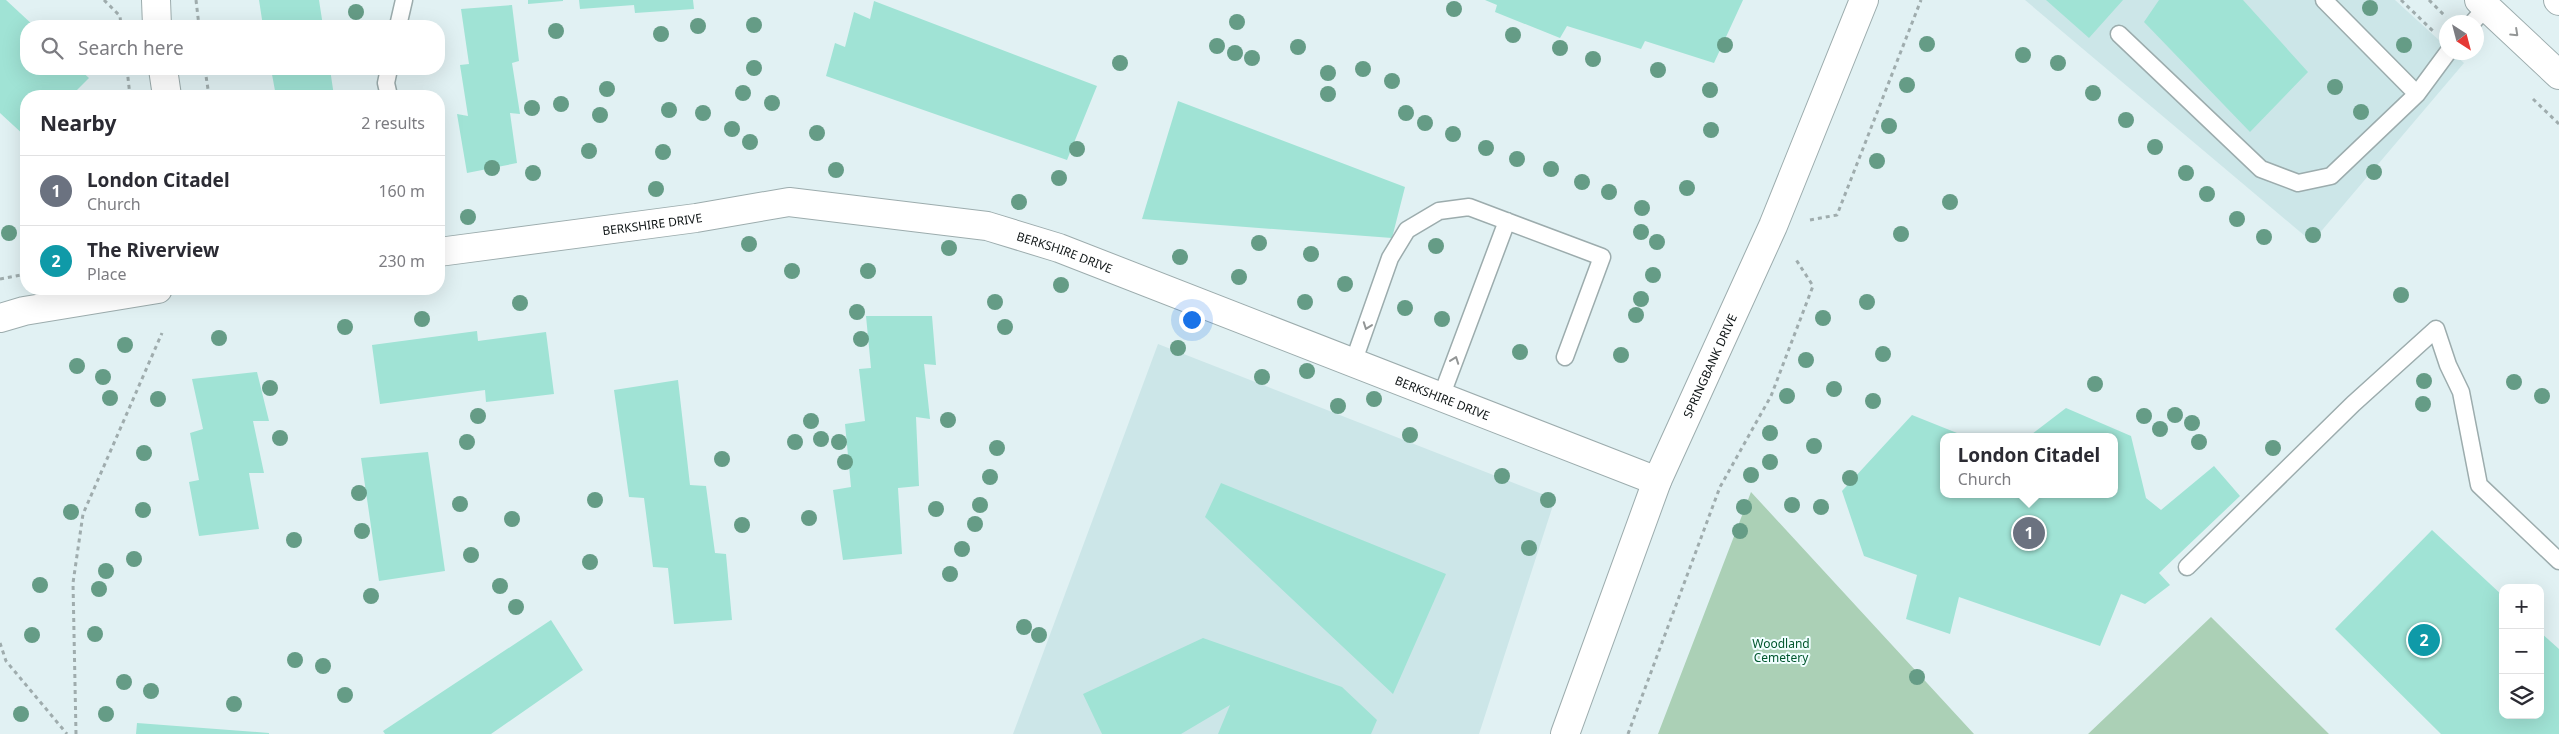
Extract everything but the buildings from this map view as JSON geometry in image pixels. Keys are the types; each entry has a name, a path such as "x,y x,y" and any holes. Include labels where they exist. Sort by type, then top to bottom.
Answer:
{"street":[{"name":"SPRINGBANK DRIVE","path":"1565,734 1657,481 1773,226 1864,0"},
{"path":"2483,7 2559,75"},
{"path":"164,75 166,90"},
{"name":"BERKSHIRE DRIVE","path":"445,251 696,218 789,202 977,225 1059,248 1657,481"},
{"path":"0,318 24,311 121,295"}],"lane":[{"path":"399,20 404,0"},
{"path":"2324,0 2418,94"},
{"path":"2120,34 2261,169 2298,183 2331,176 2418,94 2442,60"},
{"path":"388,75 386,83 388,90"},
{"path":"1353,363 1390,258 1407,230 1439,211 1469,207 1602,257 1565,357"},
{"path":"1441,397 1507,222"},
{"path":"2187,567 2353,404 2436,328 2448,365 2461,392 2479,485 2559,561"}],"path":[{"path":"104,0 120,16 121,20"},
{"path":"196,0 198,20"},
{"path":"1628,734 1720,487 1771,396 1813,286 1773,226 1837,215 1921,0"},
{"path":"2401,0 2435,33"},
{"path":"2428,0 2444,15"},
{"path":"128,75 129,90"},
{"path":"206,75 208,90"},
{"path":"0,279 20,275"},
{"path":"76,734 73,583 83,514 162,333"},
{"path":"0,643 6,662 67,734"}],"shaded area":[{"path":"2025,0 2395,0 2439,40 2439,60 2461,60 2464,63 2312,242"},
{"path":"1158,344 1555,499 1479,734 1013,734"}],"green space":[{"name":"Woodland Cemetery","path":"1751,492 1974,734 1658,734"},
{"path":"2211,617 2329,734 2088,734"}],"place":[{"name":"London Citadel","path":"2029,533"},
{"name":"The Riverview","path":"2424,640"}]}
